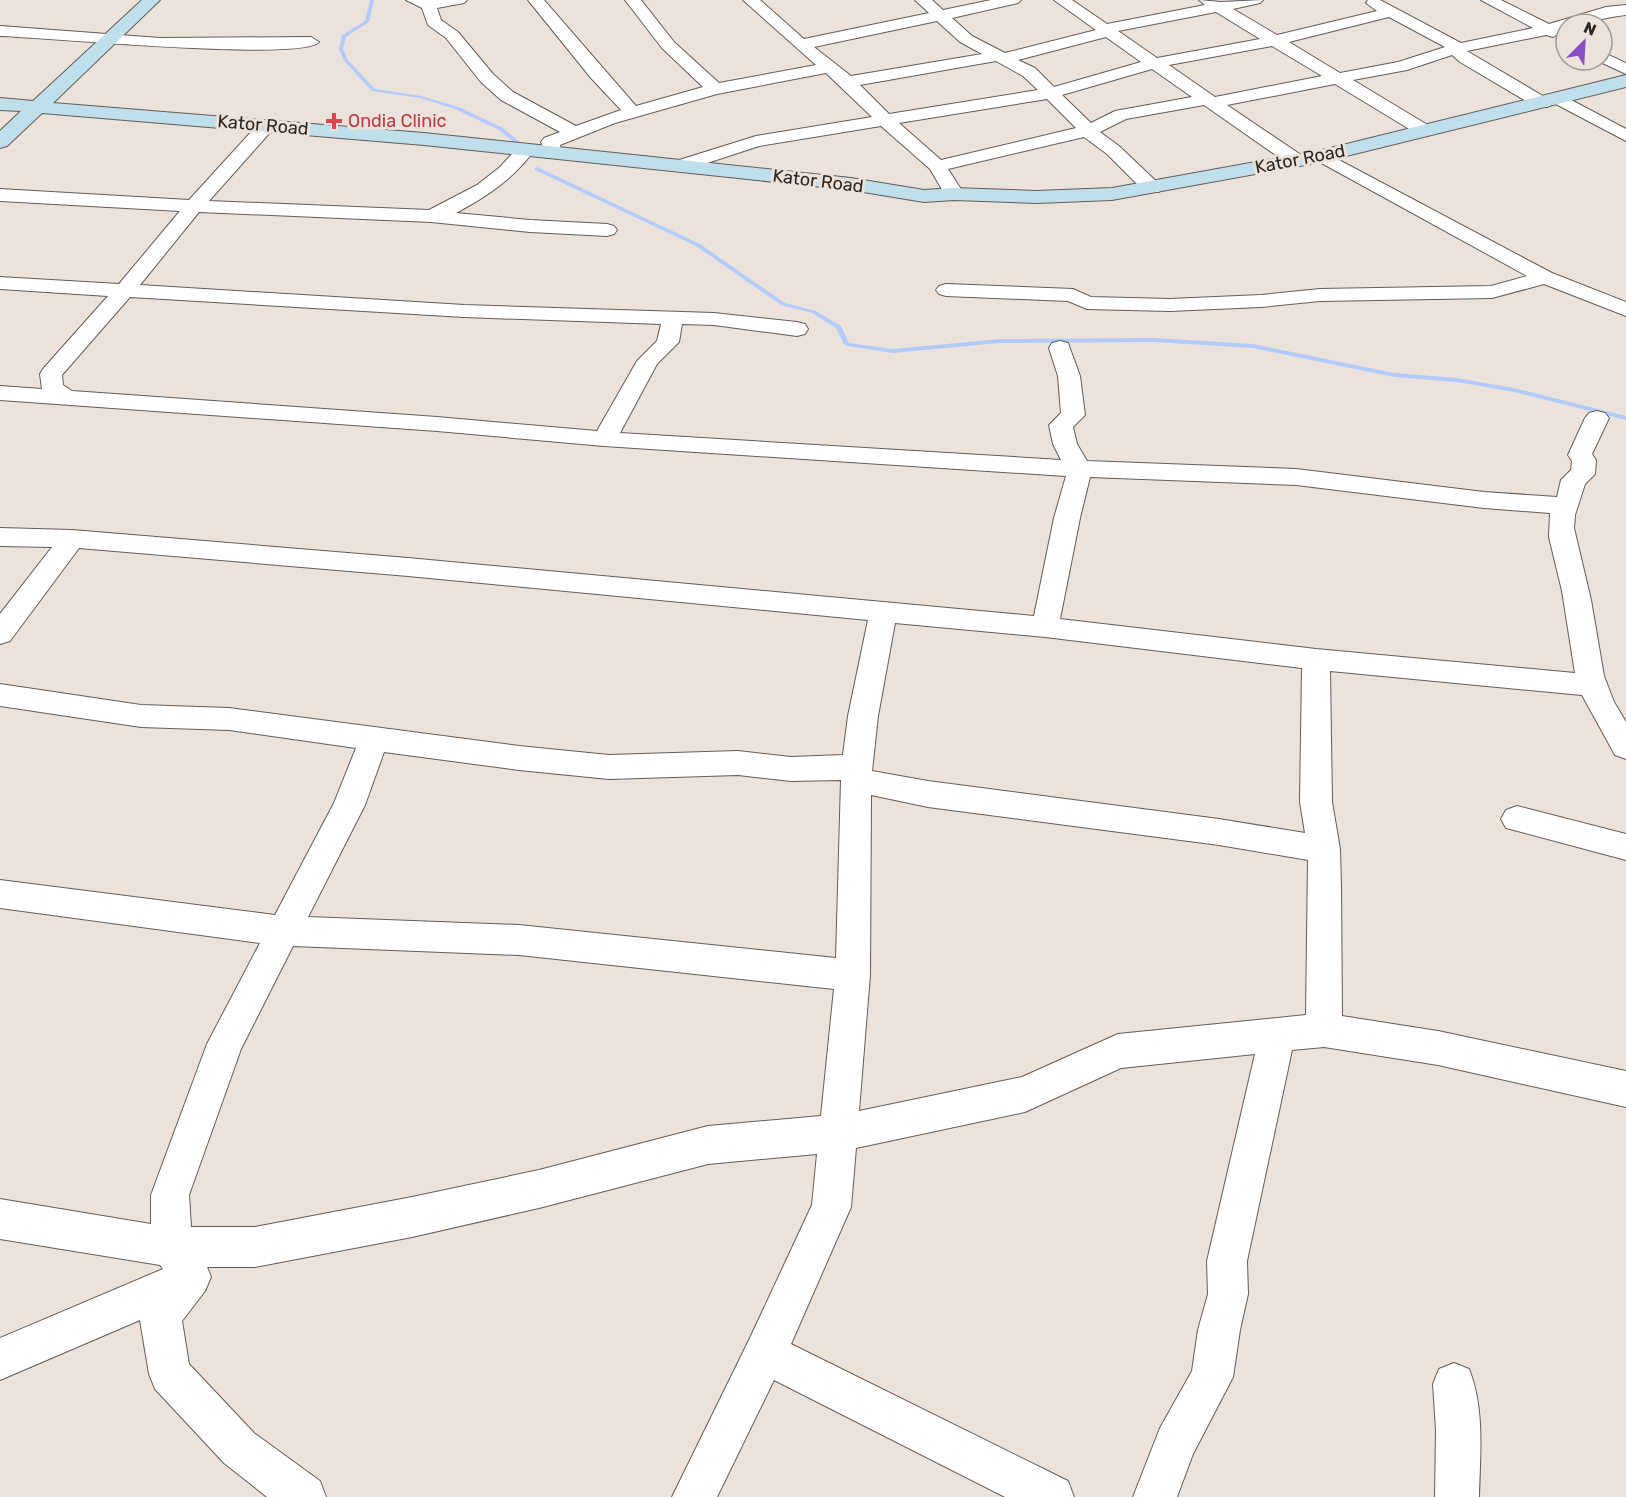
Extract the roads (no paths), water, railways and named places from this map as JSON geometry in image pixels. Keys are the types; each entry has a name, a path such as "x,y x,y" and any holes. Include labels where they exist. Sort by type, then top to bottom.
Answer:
{"main road":[{"path":"0,142 152,0"},
{"name":"Kator Road","path":"0,104 267,125 526,149 553,154 683,165 851,184 924,196 954,194 1059,196 1112,194 1152,188 1322,156 1626,81"}],"street":[{"path":"420,3 459,0"},
{"path":"536,0 597,74 633,113"},
{"path":"633,0 668,45 715,89"},
{"path":"752,0 801,45 848,82 885,120 937,166 954,194"},
{"path":"923,0 966,39 1029,72 1095,137 1113,150 1152,188"},
{"path":"801,45 1013,0"},
{"path":"1062,0 1297,160"},
{"path":"848,82 1001,57 1213,4 1255,0"},
{"path":"1367,0 1459,48"},
{"path":"1489,0 1554,33"},
{"path":"420,3 432,12 434,22 452,34 473,61 507,96 576,133"},
{"path":"1213,4 1425,131"},
{"path":"937,166 1090,130 1121,116 1401,66 1459,48 1547,29 1606,12 1626,10"},
{"path":"683,165 756,141 1051,93 1155,63 1274,41 1390,12"},
{"path":"0,31 107,40 230,46 311,42"},
{"path":"1459,48 1459,53 1466,59 1626,136"},
{"path":"553,154 550,142 609,118 715,89 830,68"},
{"path":"2,393 30,378 51,374 195,205 267,125"},
{"path":"431,216 473,197 515,163 526,149"},
{"path":"1322,156 1545,277 1597,296 1626,310"},
{"path":"0,195 302,212 431,216 530,226 607,230"},
{"path":"946,290 1073,295 1087,303 1170,305 1261,301 1320,295 1492,292 1545,277"},
{"path":"0,284 464,311 725,320 797,329"},
{"path":"604,439 628,402 647,362 656,351 666,346 672,333 672,318"},
{"path":"1060,348 1069,376 1073,415 1061,425 1062,433 1066,451 1080,469"},
{"path":"51,374 52,387 66,398"},
{"path":"2,393 413,422 604,439 1080,469 1296,477 1484,500 1564,506"},
{"path":"1597,418 1580,455 1584,460 1582,474 1573,480 1574,486 1564,506 1560,526 1577,600 1592,685 1605,714 1626,747"},
{"path":"1045,627 1069,510 1080,469"},
{"path":"0,537 72,539 408,567 883,611 1045,627 1316,659 1592,685"},
{"path":"0,634 72,539"},
{"path":"694,1497 765,1353 831,1207 840,1132 853,975 856,773 863,716 883,611"},
{"path":"1316,659 1316,802 1324,849 1324,1030"},
{"path":"0,695 141,716 229,719 609,767 738,763 856,773 883,787 1207,830 1324,849"},
{"path":"304,1497 239,1448 170,1374 160,1315 181,1262 170,1194 225,1044 350,805 374,739"},
{"path":"1517,819 1626,847"},
{"path":"0,894 283,931 519,940 853,975"},
{"path":"0,1359 181,1262 412,1217 538,1189 708,1145 840,1132 1025,1094 1118,1051 1324,1030 1438,1048 1626,1089"},
{"path":"1155,1497 1175,1443 1212,1377 1219,1330 1228,1294 1227,1261 1277,1036"},
{"path":"0,1219 181,1262"},
{"path":"765,1353 1052,1497"},
{"path":"1454,1384 1458,1430 1457,1497"}],"waterway":[{"path":"372,0 367,22 344,36 341,49 346,60 374,90 421,97 457,108 501,129 525,149"},
{"path":"537,169 698,245 783,304 814,312 839,327 847,344 893,351 1000,341 1154,340 1253,346 1394,375 1457,380 1514,390 1626,418"}],"place":[{"name":"Ondia Clinic","path":"334,121"}]}
